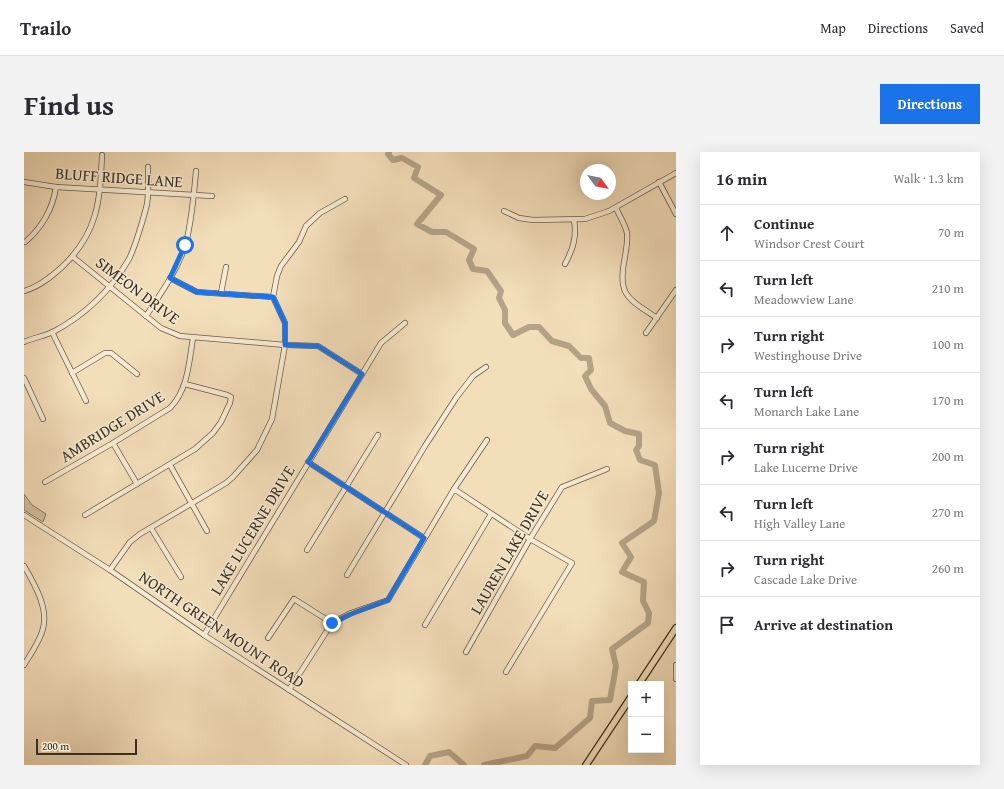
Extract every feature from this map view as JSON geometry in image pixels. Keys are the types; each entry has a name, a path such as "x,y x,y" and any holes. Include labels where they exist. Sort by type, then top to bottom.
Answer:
{"main road":[{"path":"641,681 676,628"},
{"path":"586,765 628,702"}],"street":[{"path":"24,291 31,289 50,278 73,257 88,236 97,209 102,155"},
{"path":"24,342 52,332 78,316 97,301 110,287 130,258 147,203 148,167"},
{"path":"146,316 170,278 185,245 192,213 196,171"},
{"path":"504,211 519,218 533,220 585,219 616,208 676,173"},
{"name":"BLUFF RIDGE LANE","path":"24,182 56,186 212,196"},
{"path":"659,182 676,214"},
{"path":"25,242 48,215 54,198 56,186"},
{"path":"110,570 130,542 233,477 256,450 272,418 285,345 285,323 273,297 277,276 281,266 299,242 306,226 320,214 344,199"},
{"path":"616,208 627,232 626,252 621,283 628,296 637,305 657,318"},
{"path":"565,264 575,242 576,229 574,220"},
{"name":"SIMEON DRIVE","path":"73,257 161,328 180,336 285,345 318,346 362,374"},
{"path":"221,293 226,266"},
{"path":"170,278 197,292 273,297"},
{"path":"646,333 676,290"},
{"name":"LAKE LUCERNE DRIVE","path":"204,635 381,343 405,323"},
{"path":"52,332 86,401"},
{"name":"AMBRIDGE DRIVE","path":"45,482 170,408 180,395 185,384 193,338"},
{"path":"72,373 105,353 111,354 137,374"},
{"path":"347,575 425,446 456,398 473,376 486,367"},
{"path":"24,378 43,419"},
{"path":"85,515 170,465 207,440 220,422 230,403 231,397 185,384"},
{"path":"308,550 378,435"},
{"path":"289,690 332,623 388,600 454,489 486,440"},
{"path":"113,443 136,484"},
{"path":"308,462 424,538"},
{"path":"170,465 207,531"},
{"name":"LAUREN LAKE DRIVE","path":"466,652 530,539 562,487 607,469"},
{"path":"454,489 530,539 572,563 506,672"},
{"path":"425,625 491,514"},
{"name":"NORTH GREEN MOUNT ROAD","path":"24,515 110,570 204,635 406,765"},
{"path":"151,528 181,577"},
{"path":"24,566 34,584 44,609 42,635 24,665"},
{"path":"268,638 294,599 332,623"},
{"path":"676,665 676,679"}],"shaded area":[{"path":"24,494 32,505 46,514 43,522 24,510"}],"waterway":[{"path":"389,152 388,154 393,160 402,158 418,167 414,178 441,195 417,224 432,232 446,232 474,249 469,260 473,269 487,271 501,291 499,298 505,310 505,323 513,335 529,327 539,327 552,341 569,346 581,358 589,358 591,370 585,376 591,389 605,406 610,423 625,431 639,434 639,446 636,450 640,460 655,465 659,493 654,521 622,543 631,557 622,572 644,582 643,601 649,613 648,623 612,649 616,666 610,700 592,701 590,718 555,748 535,746 527,756 484,765"},
{"path":"425,765 430,756 449,752 464,765"}],"route":[{"path":"185,245 170,278 197,292 273,297 285,323 285,345 318,346 362,374 308,462 424,538 388,600 332,623"}]}
